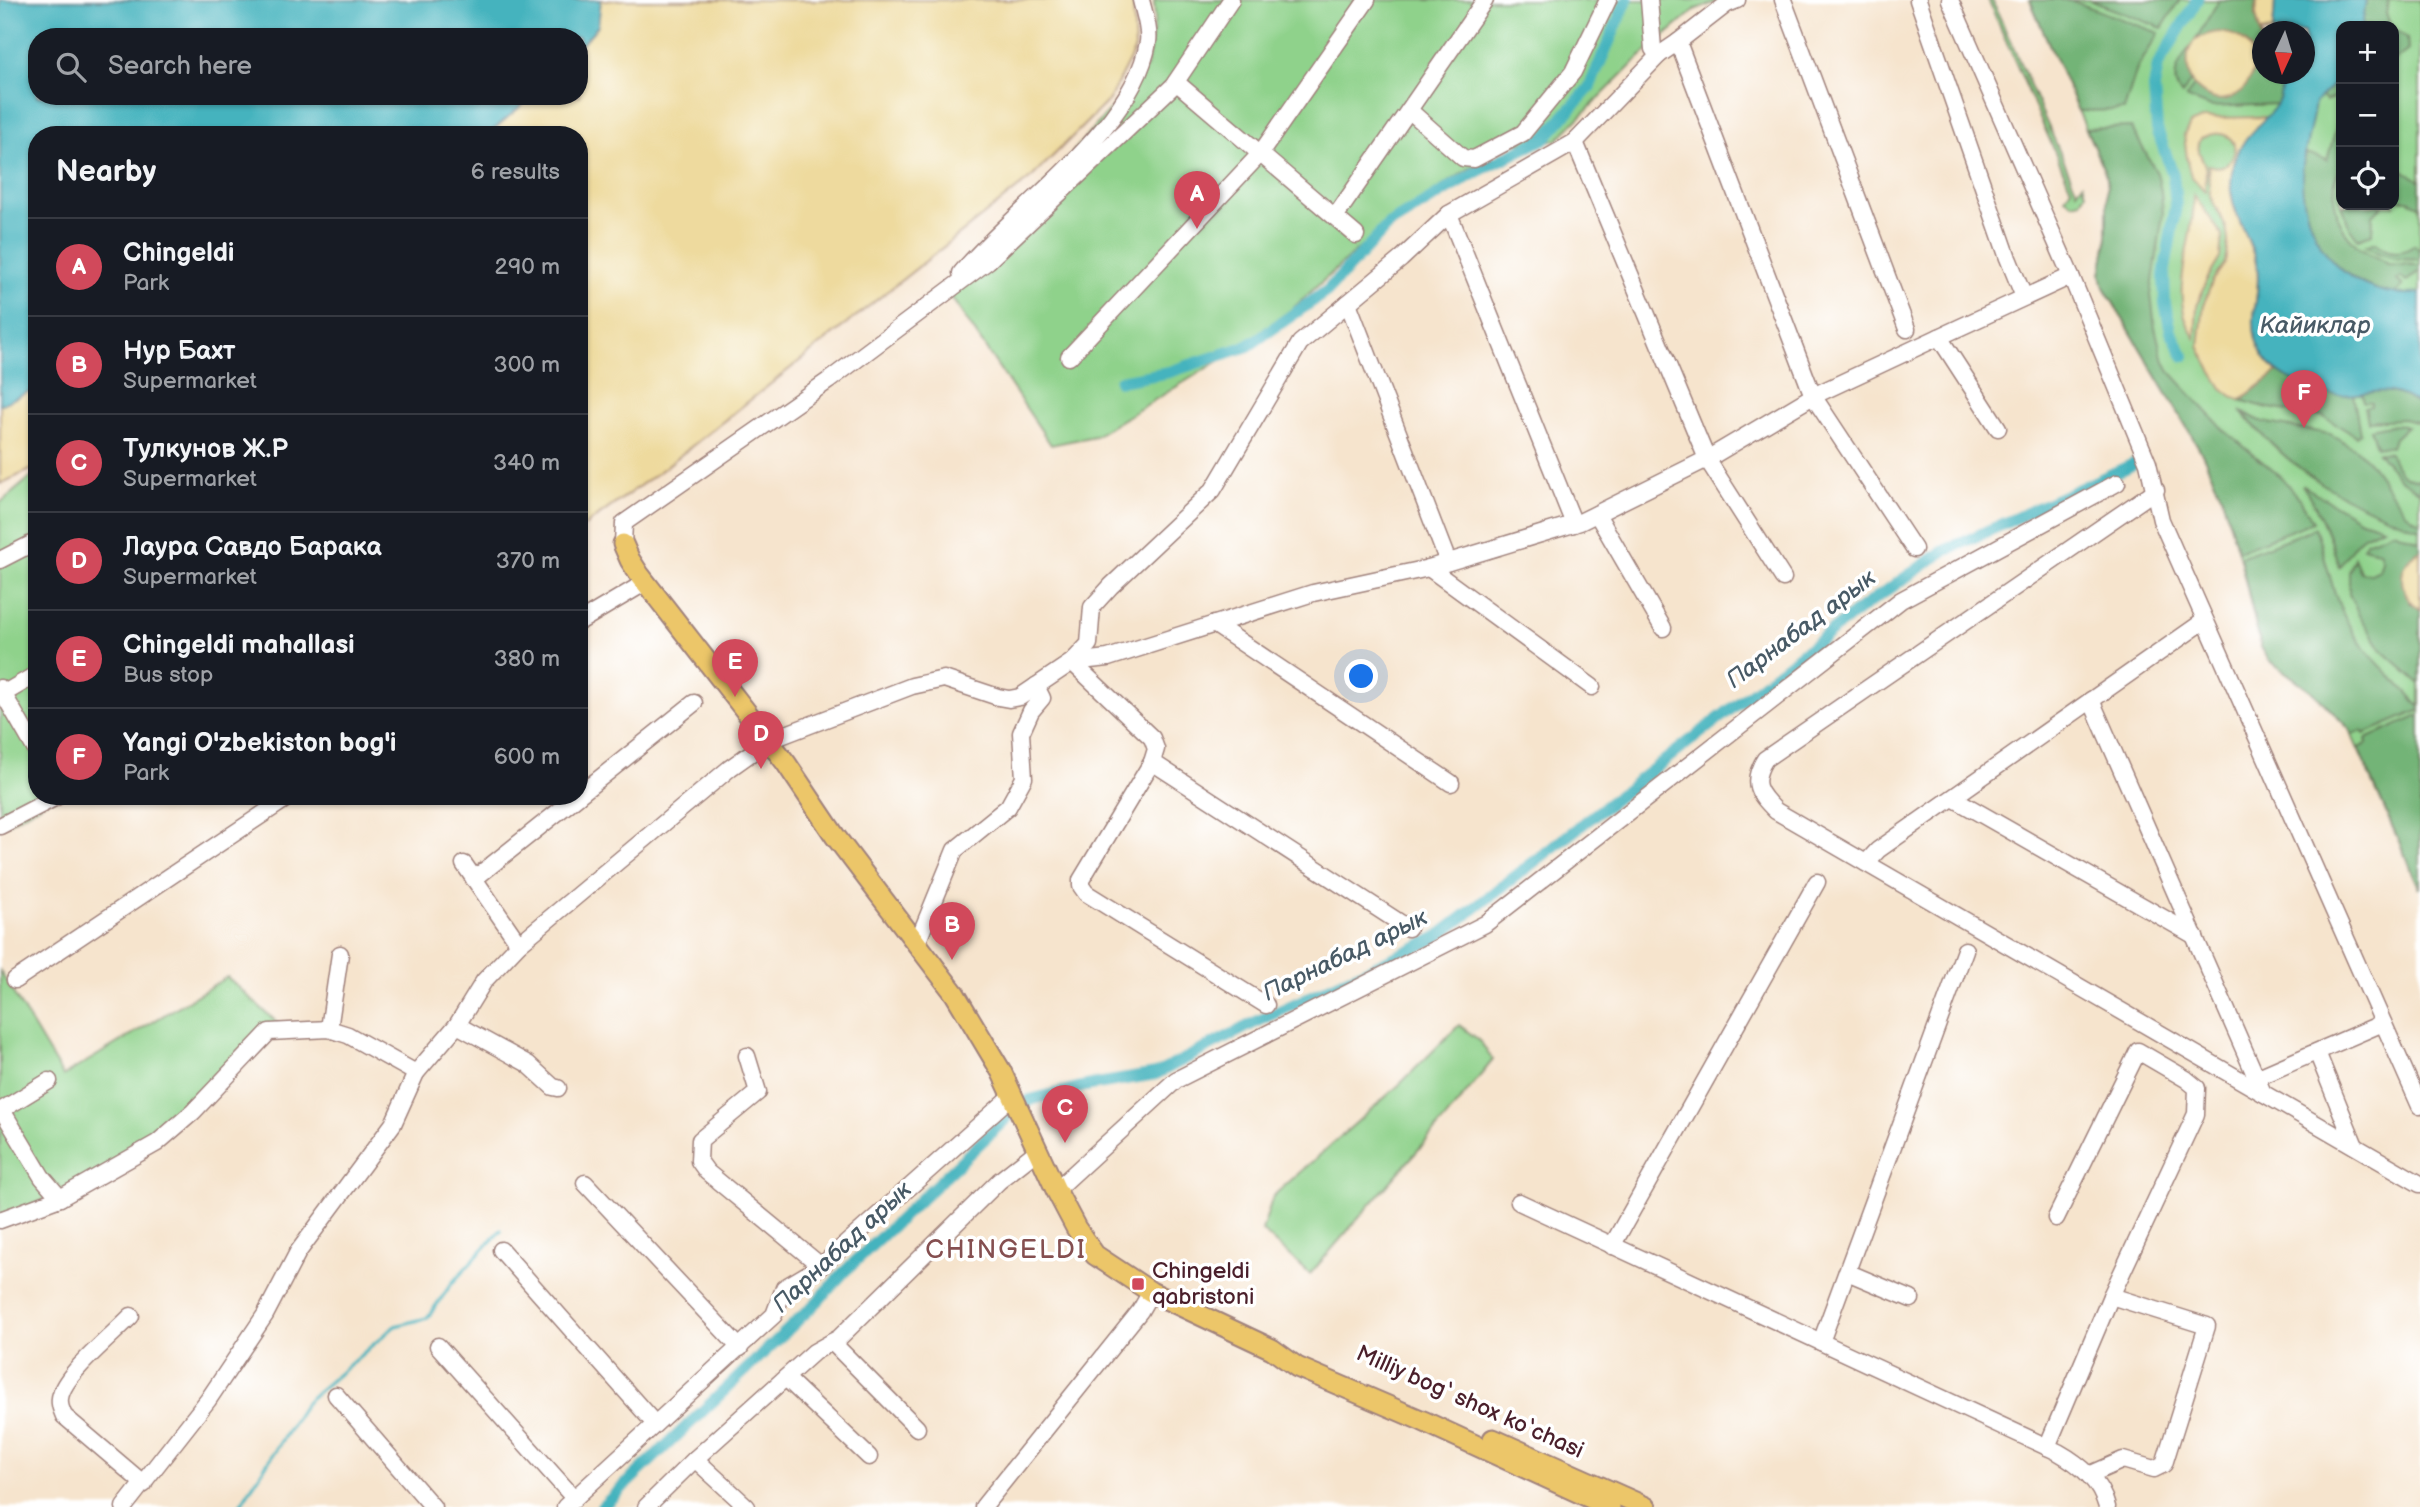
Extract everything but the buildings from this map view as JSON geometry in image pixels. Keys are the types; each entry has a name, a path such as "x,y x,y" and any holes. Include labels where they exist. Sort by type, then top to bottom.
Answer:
{"main road":[{"name":"Milliy bog‘ shox ko‘chasi","path":"623,544 632,565 786,763 835,836 962,1005 1002,1071 1056,1190 1076,1228 1095,1255 1144,1288 1272,1349 1297,1367 1616,1503 1646,1507"}],"street":[{"path":"942,296 975,255 1057,177 1103,128 1126,98 1137,78 1149,40 1141,0"},
{"path":"623,544 624,523 828,381 988,261 1177,82 1231,0"},
{"path":"1069,357 1260,154 1367,0"},
{"path":"1335,217 1485,0"},
{"path":"1409,110 1463,158 1474,159 1523,133 1573,72 1608,0"},
{"path":"1649,0 1653,49 1659,55"},
{"path":"124,1507 208,1400 265,1315 298,1252 393,1124 416,1073 457,1026 484,981 519,944 730,768 768,741 912,685 944,679 1009,699 1020,697 1072,662 1091,639 1092,607 1213,490 1300,343 1401,259 1449,214 1575,142 1659,55 1727,4 1737,0"},
{"path":"1783,0 1907,329"},
{"path":"1918,0 2024,297"},
{"path":"1950,0 2071,276 2148,463 2161,520 2420,1106"},
{"path":"1678,42 1813,396 1914,550"},
{"path":"1177,82 1356,235"},
{"path":"1575,142 1707,458 1783,578"},
{"path":"1449,214 1574,524"},
{"path":"1072,662 1108,658 1313,593 1429,568 1574,524 1707,458 1813,396 2071,276"},
{"path":"1348,303 1448,562"},
{"path":"1940,337 1998,428"},
{"path":"1056,1190 1176,1080 1485,924 1901,600 2117,483"},
{"path":"2155,490 1765,759 1758,770 1756,784 1762,798 1776,811 2260,1085 2420,1184"},
{"path":"1597,514 1662,628"},
{"path":"0,560 28,546"},
{"path":"1429,568 1592,687"},
{"path":"588,617 646,582"},
{"path":"1866,863 1878,850 2204,621"},
{"path":"1214,624 1451,783"},
{"path":"1072,662 1152,738 1156,749 1152,762 1081,880 1080,886 1086,893 1266,1005"},
{"path":"28,678 2,691 28,736"},
{"path":"917,943 955,850 1007,807 1024,778 1021,733 1031,711 1042,698 1036,686"},
{"path":"2091,700 2260,1085"},
{"path":"588,788 694,703"},
{"path":"1152,762 1408,928"},
{"path":"1953,798 2195,936"},
{"path":"0,826 41,805"},
{"path":"15,980 277,805"},
{"path":"474,878 567,805"},
{"path":"464,864 519,944"},
{"path":"1612,1246 1817,883"},
{"path":"1821,1342 1965,950"},
{"path":"329,1029 340,954"},
{"path":"2260,1085 2317,1052 2383,1023"},
{"path":"457,1026 527,1064 553,1087 558,1088"},
{"path":"0,1220 60,1198 157,1143 193,1112 269,1032 329,1029 348,1035 416,1073"},
{"path":"2047,1447 2111,1296 2196,1114 2197,1088 2138,1051 2056,1218"},
{"path":"2317,1052 2355,1146"},
{"path":"747,1055 758,1092 699,1140 699,1161 707,1172 821,1266"},
{"path":"49,1081 1,1110 42,1177 60,1198"},
{"path":"438,1346 570,1503 774,1315 784,1288 821,1266 1013,1095"},
{"path":"646,1507 814,1352 848,1329 999,1181 1037,1151"},
{"path":"586,1183 740,1348"},
{"path":"1519,1202 2069,1458 2089,1475 2101,1491 2107,1507"},
{"path":"501,1250 655,1424"},
{"path":"1847,1272 1911,1299"},
{"path":"983,1507 1140,1311 1144,1288"},
{"path":"2089,1475 2123,1460 2154,1469 2164,1464 2207,1326 2111,1296"},
{"path":"131,1316 73,1373 61,1394 60,1405 64,1416 144,1484"},
{"path":"832,1342 917,1429"},
{"path":"787,1379 869,1457"},
{"path":"336,1395 433,1507"},
{"path":"695,1459 747,1507"}],"green space":[{"path":"1154,0 1724,0 1696,9 1640,57 1557,140 1508,143 1411,207 1356,251 1292,309 1219,361 1095,436 1051,445 949,294 1147,67 1155,18"},
{"path":"1988,0 1992,0 2077,191 2083,183 2086,193 2081,201 2072,203 2065,197 2071,188"},
{"path":"2030,0 2420,0 2420,889 2349,729 2313,692 2269,660 2261,647 2222,496 2202,453 2104,287 2101,274 2107,241 2107,177"},
{"path":"2030,0 2070,0 2159,33 2137,69 2124,110 2078,111"},
{"path":"2089,0 2180,0 2162,28"},
{"path":"2219,0 2257,0 2258,21 2252,21 2252,52 2244,41 2228,36 2196,39"},
{"path":"2366,0 2388,0 2386,14 2389,21 2363,21"},
{"path":"2399,32 2407,38 2408,50 2399,57"},
{"path":"2189,48 2190,82 2182,95 2175,78"},
{"path":"2252,70 2252,84 2282,84 2283,89 2277,104 2211,107 2186,97 2194,86 2211,97 2227,98 2240,91 2249,80"},
{"path":"2336,82 2336,97 2326,101 2321,96"},
{"path":"2131,127 2157,173 2161,191 2163,214 2151,295 2161,352 2170,372 2225,431 2281,477 2301,501 2313,522 2238,551 2222,497 2202,453 2104,287 2101,274 2107,241 2107,177 2086,129"},
{"path":"2336,128 2336,210 2345,232 2359,248 2388,264 2420,265 2420,270 2406,282 2401,277 2397,280 2403,286 2395,294 2356,280 2340,268 2314,235 2302,196 2306,153 2327,160"},
{"path":"2399,167 2420,181 2420,207 2409,200 2399,200"},
{"path":"2343,210 2378,210 2373,215 2372,234 2358,239"},
{"path":"2375,242 2394,252 2415,245 2420,251 2420,259 2392,258 2366,246"},
{"path":"2278,372 2314,389 2353,394 2360,433 2356,436 2322,416 2268,408 2240,400"},
{"path":"2382,390 2402,395 2420,406 2420,423 2403,419 2368,421 2365,407 2371,406 2371,402 2364,402 2362,392"},
{"path":"2241,411 2262,422 2330,434 2356,449 2369,462 2405,512 2420,523 2420,529 2368,508 2322,483 2280,452"},
{"path":"2389,425 2407,426 2394,438 2391,447 2376,446 2370,429"},
{"path":"2378,452 2390,453 2400,472 2420,480 2420,492 2400,479"},
{"path":"28,480 28,805 40,805 0,828 0,503"},
{"path":"2302,485 2359,519 2383,527 2361,538 2339,567 2324,524"},
{"path":"2315,528 2338,602 2356,637 2420,707 2420,710 2364,734 2362,731 2352,735 2349,728 2313,692 2269,660 2261,647 2240,557"},
{"path":"2393,531 2420,541 2420,551 2415,553 2410,602 2420,609 2420,684 2382,650 2349,594 2349,572 2354,558 2360,572 2371,574 2379,570 2382,560 2379,551 2363,547 2367,541"},
{"path":"2420,715 2420,889 2358,748 2367,744 2366,739"},
{"path":"0,971 63,1076 227,977 282,1027 167,1129 83,1182 0,1220"},
{"path":"1459,1025 1479,1040 1493,1060 1310,1274 1262,1231 1273,1196 1399,1085"}],"sand":[{"path":"0,0 1133,0 1135,49 1109,100 1032,177 663,469 588,523 588,126 28,126 28,471 0,484"},
{"path":"2257,0 2275,0 2274,21 2258,21"},
{"path":"2218,32 2239,38 2250,49 2250,78 2241,91 2228,99 2213,98 2196,88 2188,70 2188,55 2193,43"},
{"path":"2268,117 2241,150 2232,175 2231,187 2232,199 2257,268 2254,328 2257,342 2264,357 2278,372 2240,400 2222,388 2199,346 2204,303 2213,280 2225,263 2228,241 2226,227 2210,196 2208,165 2220,166 2228,163 2234,148 2226,135 2215,134 2201,138 2199,149 2206,169 2205,191 2191,176 2184,135 2190,124 2204,118"},
{"path":"2194,195 2222,235 2220,258 2206,281 2197,306 2195,338 2186,321 2182,303"},
{"path":"2420,551 2420,609 2407,596 2402,580 2406,564"}],"water":[{"path":"0,0 601,0 598,26 588,37 588,28 28,28 28,105 522,105 498,126 28,126 28,392 0,405"},
{"name":"Кайиклар","path":"2275,0 2366,0 2363,21 2336,21 2336,82 2315,103 2302,169 2304,202 2321,246 2335,264 2352,278 2372,288 2395,293 2420,293 2420,406 2408,398 2389,392 2339,395 2308,388 2276,370 2265,358 2258,344 2254,330 2257,265 2235,210 2232,174 2243,144 2277,104 2281,84 2315,84 2315,21 2274,21"}],"waterway":[{"path":"1120,381 1169,372 1248,346 1327,291 1388,225 1478,171 1545,138 1589,88 1627,0"},
{"name":"Парнабад арык","path":"2184,356 2171,331 2165,304 2164,275 2176,205 2173,175 2157,129 2154,88 2158,65 2197,0"},
{"name":"Парнабад арык","path":"602,1507 817,1302 844,1272 1013,1112 1030,1100 1085,1086 1156,1074 1254,1023 1436,938 1856,612 1942,552 2138,462"},
{"path":"239,1507 307,1401 395,1326 427,1318 453,1282 501,1230"}],"place":[{"name":"Chingeldi","path":"1197,229"},
{"name":"Yangi O'zbekiston bog'i","path":"2304,428"},
{"name":"Chingeldi mahallasi","path":"735,697"},
{"name":"Лаура Савдо Барака","path":"761,769"},
{"name":"Нур Бахт","path":"952,960"},
{"name":"Тулкунов Ж.Р","path":"1065,1143"},
{"name":"Chingeldi qabristoni","path":"1138,1284"}],"district":[{"name":"CHINGELDI","path":"1006,1250"}]}
